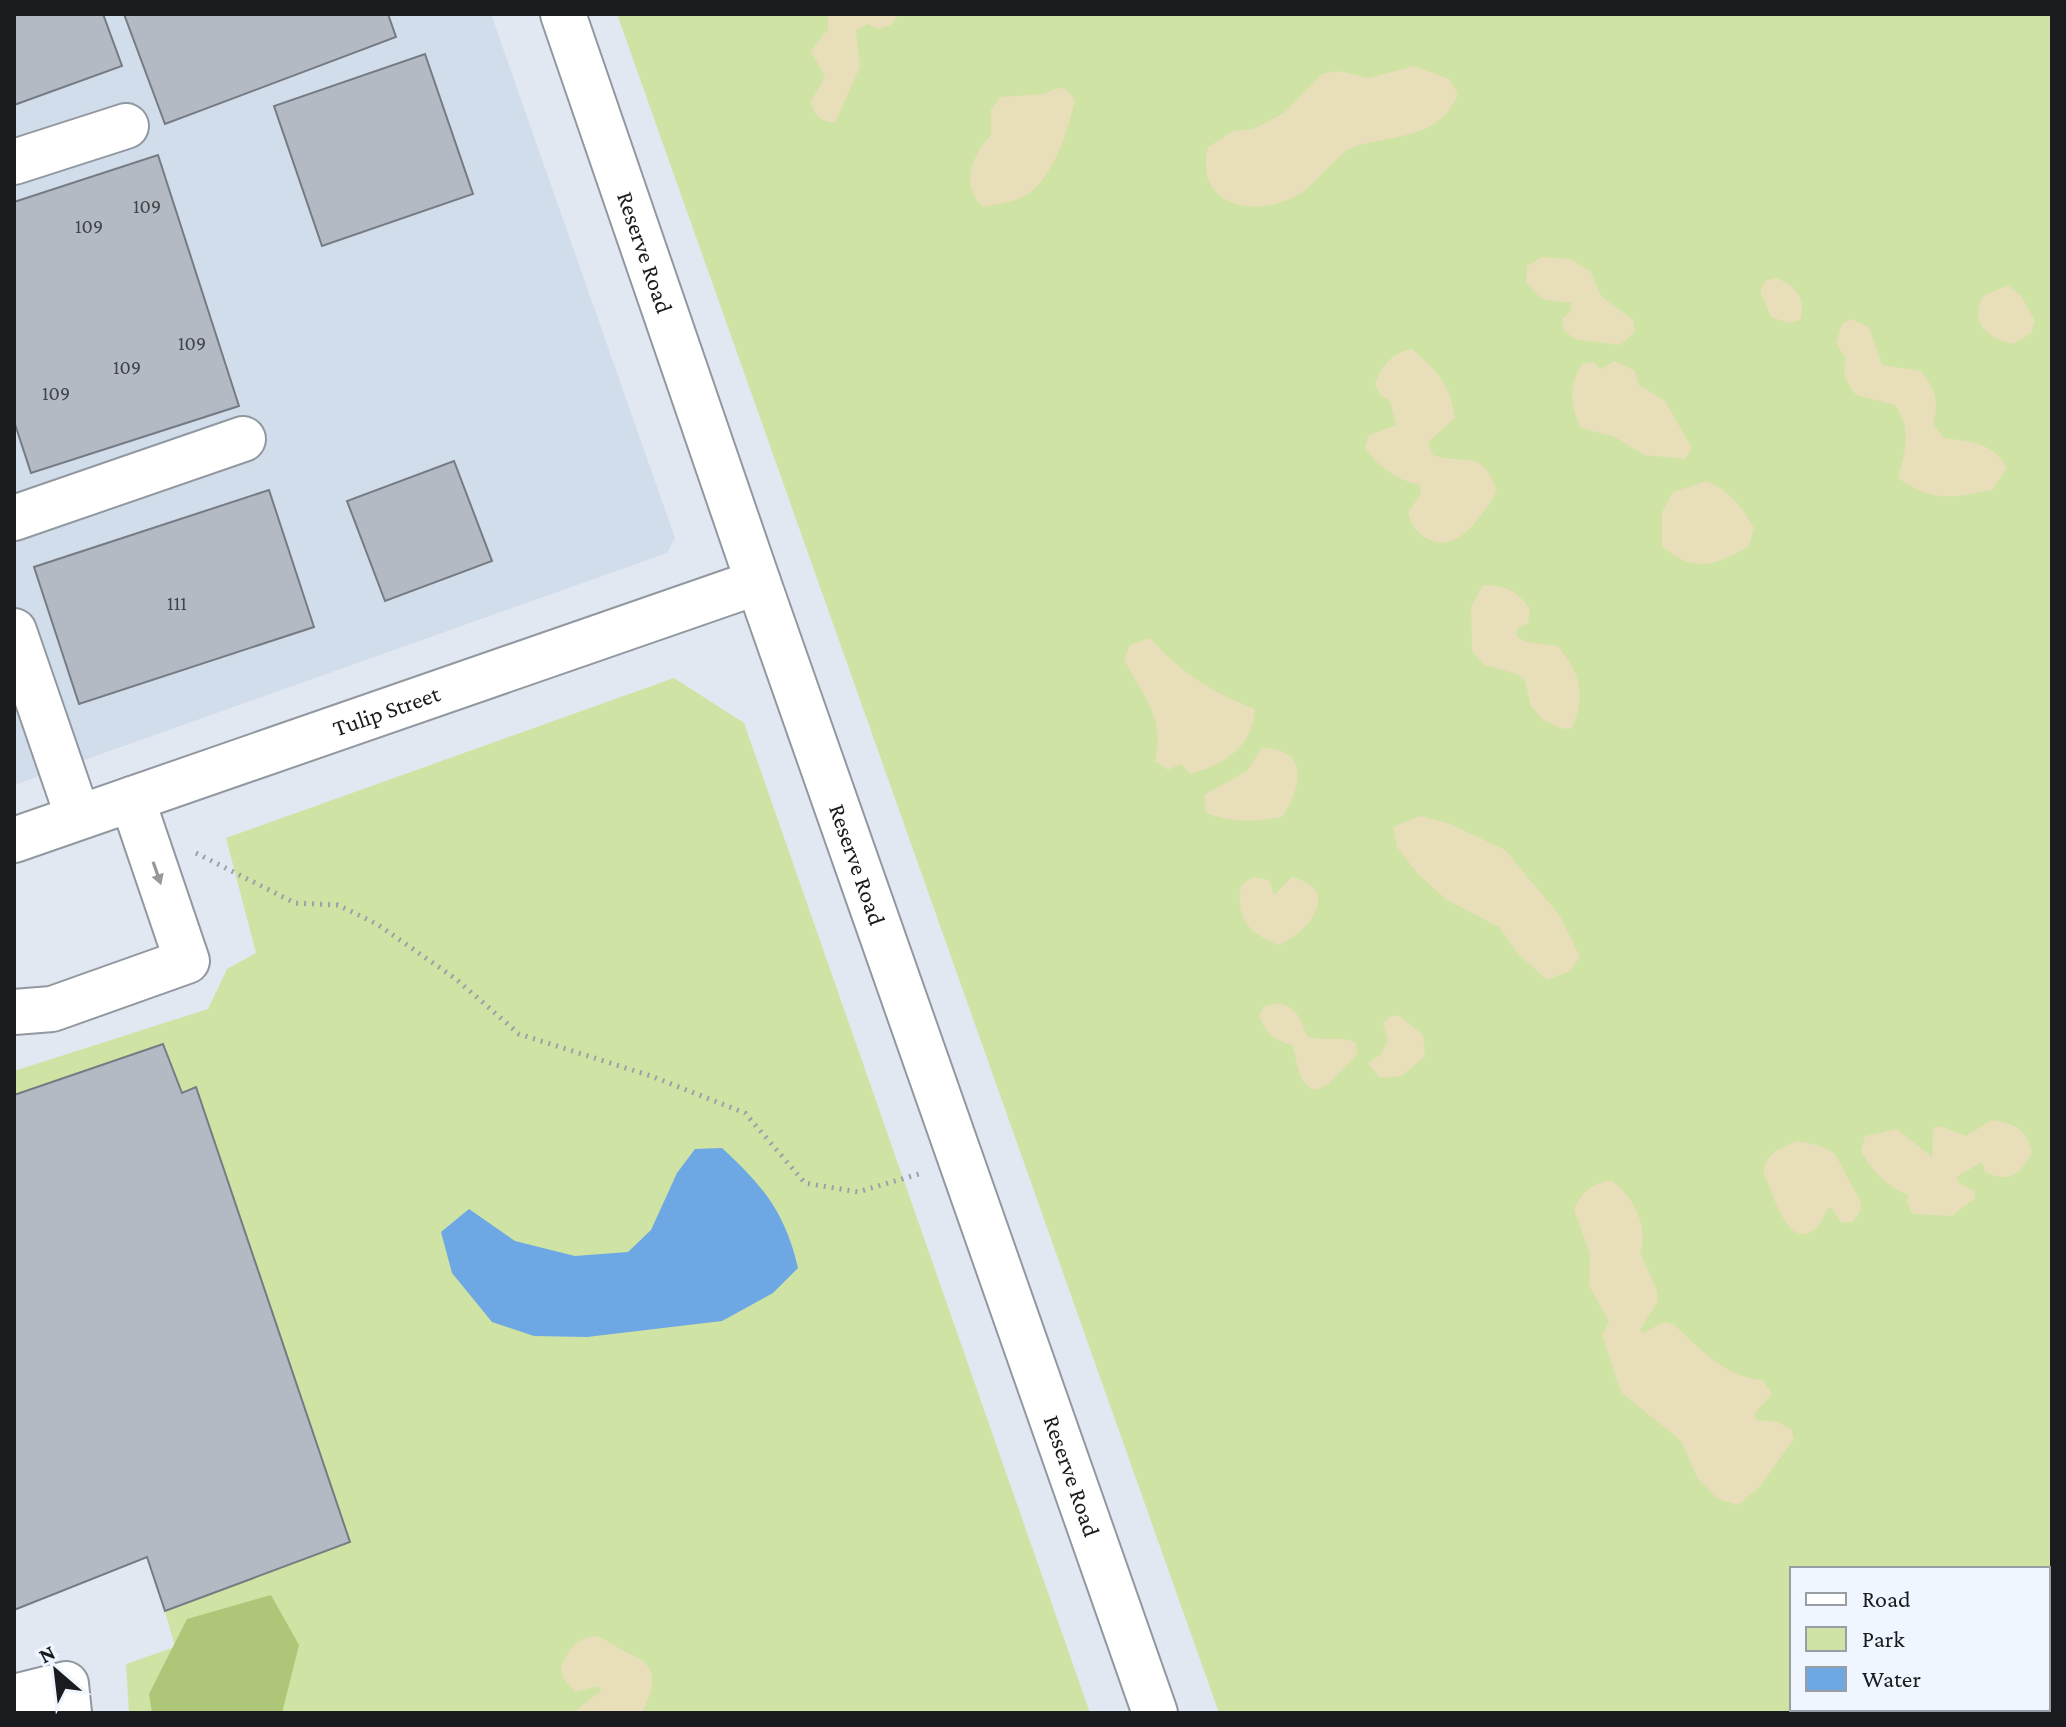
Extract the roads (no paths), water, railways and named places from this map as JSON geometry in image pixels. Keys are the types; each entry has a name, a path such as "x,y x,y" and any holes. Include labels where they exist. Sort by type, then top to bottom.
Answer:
{"street":[{"name":"Reserve Road","path":"563,14 758,582 1155,1713"},
{"path":"14,162 126,126"},
{"path":"14,518 243,439"},
{"name":"Tulip Street","path":"14,840 758,582"},
{"path":"14,631 78,817"},
{"path":"14,1012 52,1009 187,961 132,799"},
{"path":"14,1697 66,1684 69,1713"}],"water":[{"path":"722,1148 761,1188 779,1215 798,1268 773,1293 722,1321 587,1337 534,1336 492,1322 452,1273 441,1232 469,1209 515,1241 575,1256 628,1252 651,1230 677,1173 695,1149"}]}
